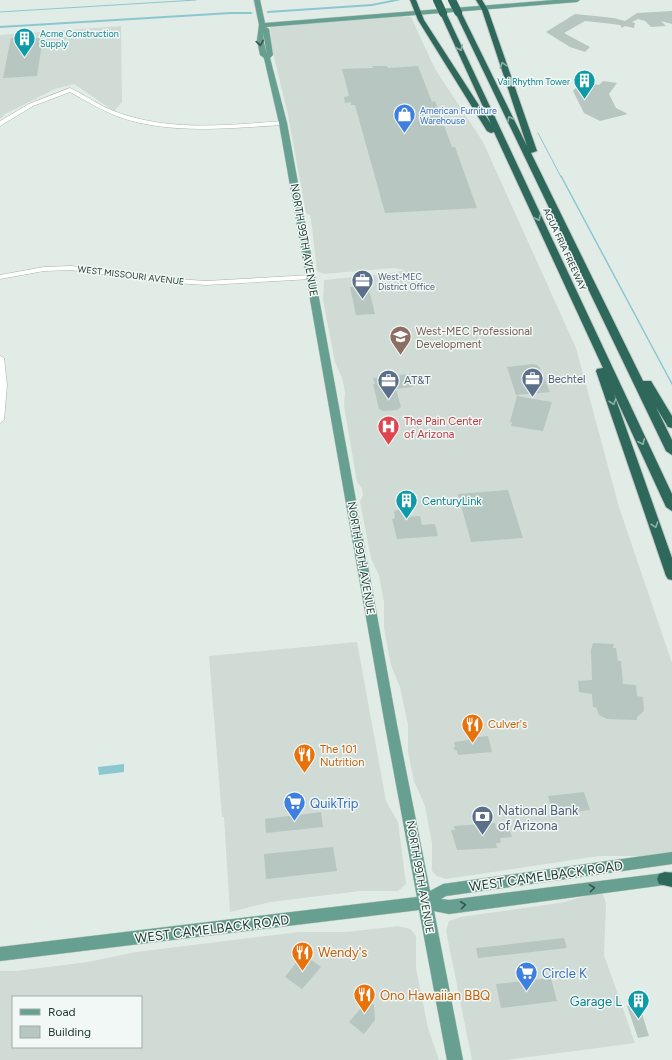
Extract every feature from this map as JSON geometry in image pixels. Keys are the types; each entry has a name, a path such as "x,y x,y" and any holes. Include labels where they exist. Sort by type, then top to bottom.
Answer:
{"highway":[{"name":"AGUA FRIA FREEWAY","path":"437,0 672,507"},
{"name":"AGUA FRIA FREEWAY","path":"452,0 672,451"},
{"path":"481,4 526,129 541,181"},
{"path":"415,6 522,183"},
{"path":"611,324 630,353 672,425"},
{"path":"588,325 596,357 672,576"}],"main road":[{"name":"NORTH 99TH AVENUE","path":"257,0 262,24 266,29 270,55 268,57 283,124 424,903 455,1060"},
{"path":"481,4 525,0"},
{"path":"262,24 415,6 481,4 519,5 577,0"},
{"name":"WEST CAMELBACK ROAD","path":"424,903 442,890 672,858"},
{"name":"WEST CAMELBACK ROAD","path":"0,954 424,903 449,907 670,879"}],"street":[{"path":"0,124 31,105 70,90 88,102 110,112 154,124 198,128 283,124"},
{"name":"WEST MISSOURI AVENUE","path":"0,277 44,269 71,268 154,279 206,283 311,277"},
{"path":"0,358 0,420"}],"shaded area":[{"path":"401,16 411,17 435,69 483,142 576,348 619,507 672,663 672,852 643,856 599,856 446,879 437,876 432,871 432,843 425,806 414,781 408,752 408,725 400,687 391,665 384,628 384,602 379,576 371,558 360,502 363,495 362,488 357,482 344,406 345,392 342,378 335,362 323,300 324,280 391,273 405,270 394,268 324,274 317,271 310,215 306,213 288,115 272,49 270,27"},
{"path":"121,26 122,102 114,111 74,84 55,89 5,114 0,119 0,35"},
{"path":"357,642 386,801 398,822 406,884 398,891 360,891 270,902 230,912 224,817 222,817 209,656"},
{"path":"602,892 606,903 604,955 635,1043 507,1060 472,1060 446,931 449,921 461,917 560,903"},
{"path":"398,926 410,929 416,936 416,968 428,1028 439,1060 0,1060 0,971 16,971 88,962 136,952 299,932 347,932"}],"water":[{"path":"124,764 124,772 99,775 98,767"}],"building":[{"path":"672,11 672,24 661,21 666,26 651,27 645,21 638,19 632,22 635,23 634,28 625,26 622,28 620,25 585,21 564,33 590,47 585,52 570,47 546,32 575,14 614,18 625,21 637,13"},
{"name":"Acme Construction Supply","path":"11,38 43,38 37,76 3,78"},
{"name":"American Furniture Warehouse","path":"372,66 387,66 388,68 418,66 432,102 435,101 452,147 455,147 477,208 385,213 355,105 351,105 351,102 345,103 344,97 349,96 342,69 373,68"},
{"path":"603,81 617,83 609,94 616,108 628,114 600,121 584,113 573,91 581,82 599,85"},
{"name":"West-MEC District Office","path":"368,286 375,314 356,315 350,287"},
{"path":"532,364 537,365 540,368 550,392 516,395 507,367"},
{"name":"AT&T","path":"409,374 413,377 415,385 412,387 396,389 401,407 397,410 383,411 379,409 373,378"},
{"path":"517,396 552,402 543,431 511,426 512,422 510,422"},
{"path":"508,490 523,538 471,542 458,494"},
{"name":"CenturyLink","path":"405,508 407,517 420,516 422,525 435,524 438,536 397,539 392,519 395,518 394,511"},
{"path":"593,643 614,644 613,648 616,648 618,661 621,661 623,684 636,685 637,696 643,697 644,711 637,717 637,720 607,719 599,715 596,707 593,707 592,694 579,692 578,681 592,680 591,650"},
{"name":"Culver's","path":"488,736 492,752 458,755 457,751 453,749 455,746 454,742 469,740 468,738"},
{"path":"584,792 590,810 553,814 548,796"},
{"name":"QuikTrip","path":"321,812 323,827 266,833 265,819"},
{"name":"National Bank of Arizona","path":"495,823 496,829 509,828 512,837 500,838 501,843 496,843 497,848 457,850 451,830 455,830 454,826"},
{"path":"333,847 337,871 266,879 264,854"},
{"name":"Circle K","path":"564,938 567,948 478,958 476,948"},
{"name":"Wendy's","path":"303,954 321,967 302,989 285,977"},
{"name":"Circle K","path":"551,978 557,1001 501,1008 496,984"},
{"name":"Ono Hawaiian BBQ","path":"368,1000 374,1005 375,1020 364,1034 349,1022"},
{"name":"Garage L","path":"639,1004 649,1036 638,1038 627,1006"}],"waterway":[{"path":"0,12 196,0"},
{"path":"268,12 372,5 399,0"},
{"path":"0,27 251,13"},
{"path":"538,133 561,177"},
{"path":"561,176 672,384"}],"place":[{"name":"Acme Construction Supply","path":"24,58"},
{"name":"Vai Rhythm Tower","path":"585,100"},
{"name":"American Furniture Warehouse","path":"405,134"},
{"name":"West-MEC District Office","path":"362,300"},
{"name":"West-MEC Professional Development","path":"401,356"},
{"name":"Bechtel","path":"533,398"},
{"name":"AT&T","path":"388,400"},
{"name":"The Pain Center of Arizona","path":"388,446"},
{"name":"CenturyLink","path":"407,520"},
{"name":"Culver's","path":"472,744"},
{"name":"The 101 Nutrition","path":"304,774"},
{"name":"QuikTrip","path":"294,822"},
{"name":"National Bank of Arizona","path":"482,836"},
{"name":"Wendy's","path":"303,972"},
{"name":"Circle K","path":"526,992"},
{"name":"Ono Hawaiian BBQ","path":"364,1014"},
{"name":"Garage L","path":"638,1020"}]}
